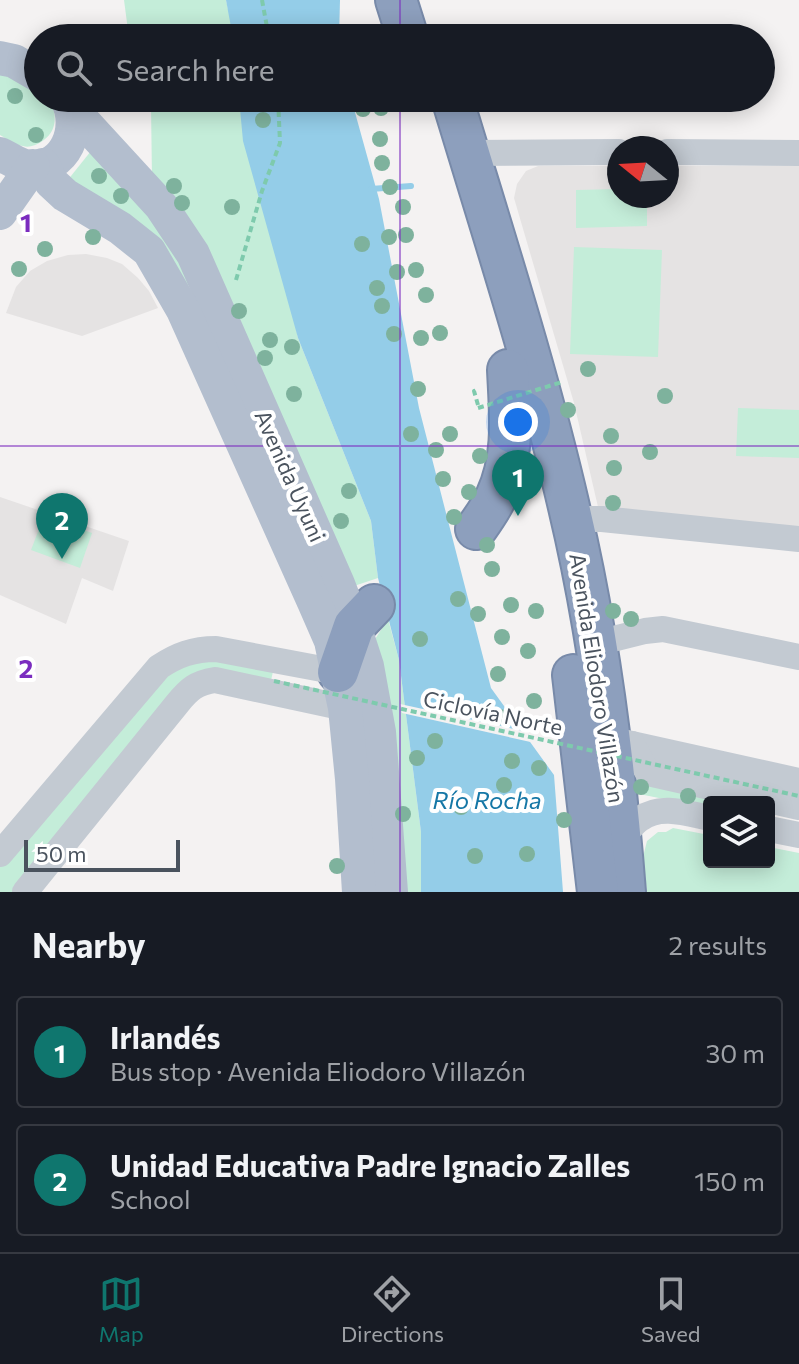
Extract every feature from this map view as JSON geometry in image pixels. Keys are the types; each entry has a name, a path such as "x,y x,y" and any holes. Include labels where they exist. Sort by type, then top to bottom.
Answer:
{"highway":[{"path":"396,0 404,24"},
{"path":"425,0 431,24"},
{"name":"Avenida Eliodoro Villazón","path":"429,112 508,370 545,517 569,644 598,892"},
{"name":"Avenida Eliodoro Villazón","path":"456,112 533,367 572,519 621,741 621,837 625,892"},
{"path":"476,529 497,496 508,460 508,370"},
{"path":"342,690 364,616"}],"main road":[{"path":"0,58 24,67"},
{"path":"0,213 38,166 57,157 69,143 74,126 71,112"},
{"name":"Avenida Uyuni","path":"77,112 161,206 193,254 338,584 364,616 367,666 379,732 391,892"},
{"path":"0,154 20,164 38,166"},
{"name":"Avenida Uyuni","path":"38,166 65,195 120,228 149,251 183,310 314,602 331,641 342,690 352,779 359,892"}],"street":[{"path":"469,153 607,152"},
{"path":"679,152 799,153"},
{"path":"572,519 602,519 799,539"},
{"path":"597,643 663,629 799,657"},
{"path":"0,854 136,692 159,667 180,654 216,649 342,690"},
{"path":"25,892 187,691 201,682 215,680 342,690"},
{"path":"621,741 799,781"},
{"path":"621,741 648,773 799,807"},
{"path":"621,837 640,819 652,813 670,810 703,817"},
{"path":"775,830 799,835"}],"path":[{"path":"262,0 266,24"},
{"path":"212,300 233,290 262,191 280,143 279,112"},
{"path":"478,408 562,382"},
{"name":"Ciclovía Norte","path":"274,681 799,796"}],"shaded area":[{"path":"538,166 607,166 607,208 679,208 679,166 799,166 799,528 598,507 574,403 514,198 517,184 526,171"},
{"path":"86,254 122,264 149,291 158,308 82,336 6,313 16,287 30,271 47,261"},
{"path":"0,497 129,541 113,591 82,578 66,624 0,595"}],"green space":[{"path":"124,0 226,0 237,24 127,24"},
{"path":"0,73 24,84 24,112 54,112 55,122 47,138 32,146 25,147 0,135"},
{"path":"151,112 254,112 298,338 371,521 378,578 351,587 152,179"},
{"path":"95,146 182,254 190,292 67,181"},
{"path":"607,189 607,208 647,208 647,226 576,228 576,190"},
{"path":"574,247 662,250 658,357 570,354"},
{"path":"738,408 799,410 799,458 736,456"},
{"path":"44,516 92,533 80,568 31,550"},
{"path":"388,619 399,660 421,832 421,892 399,892 370,647"},
{"path":"187,658 274,667 270,685 214,675 16,892 0,892 0,862 146,691"},
{"path":"633,777 716,796 703,796 703,807 634,793"},
{"path":"673,828 703,834 703,868 775,868 775,848 799,853 799,892 647,892 643,857 647,841 658,832"}],"water":[{"path":"226,0 340,0 339,24 230,24"},
{"name":"Río Rocha","path":"240,112 355,112 379,199 419,408 491,688 554,775 563,892 421,892 421,832 399,660 378,578 371,521 298,338 243,141"}],"pier":[{"path":"400,704 528,732 535,743 402,713"}],"waterway":[{"path":"371,189 411,186"}],"place":[{"name":"Irlandés","path":"518,516"},
{"name":"Unidad Educativa Padre Ignacio Zalles","path":"62,559"}]}
